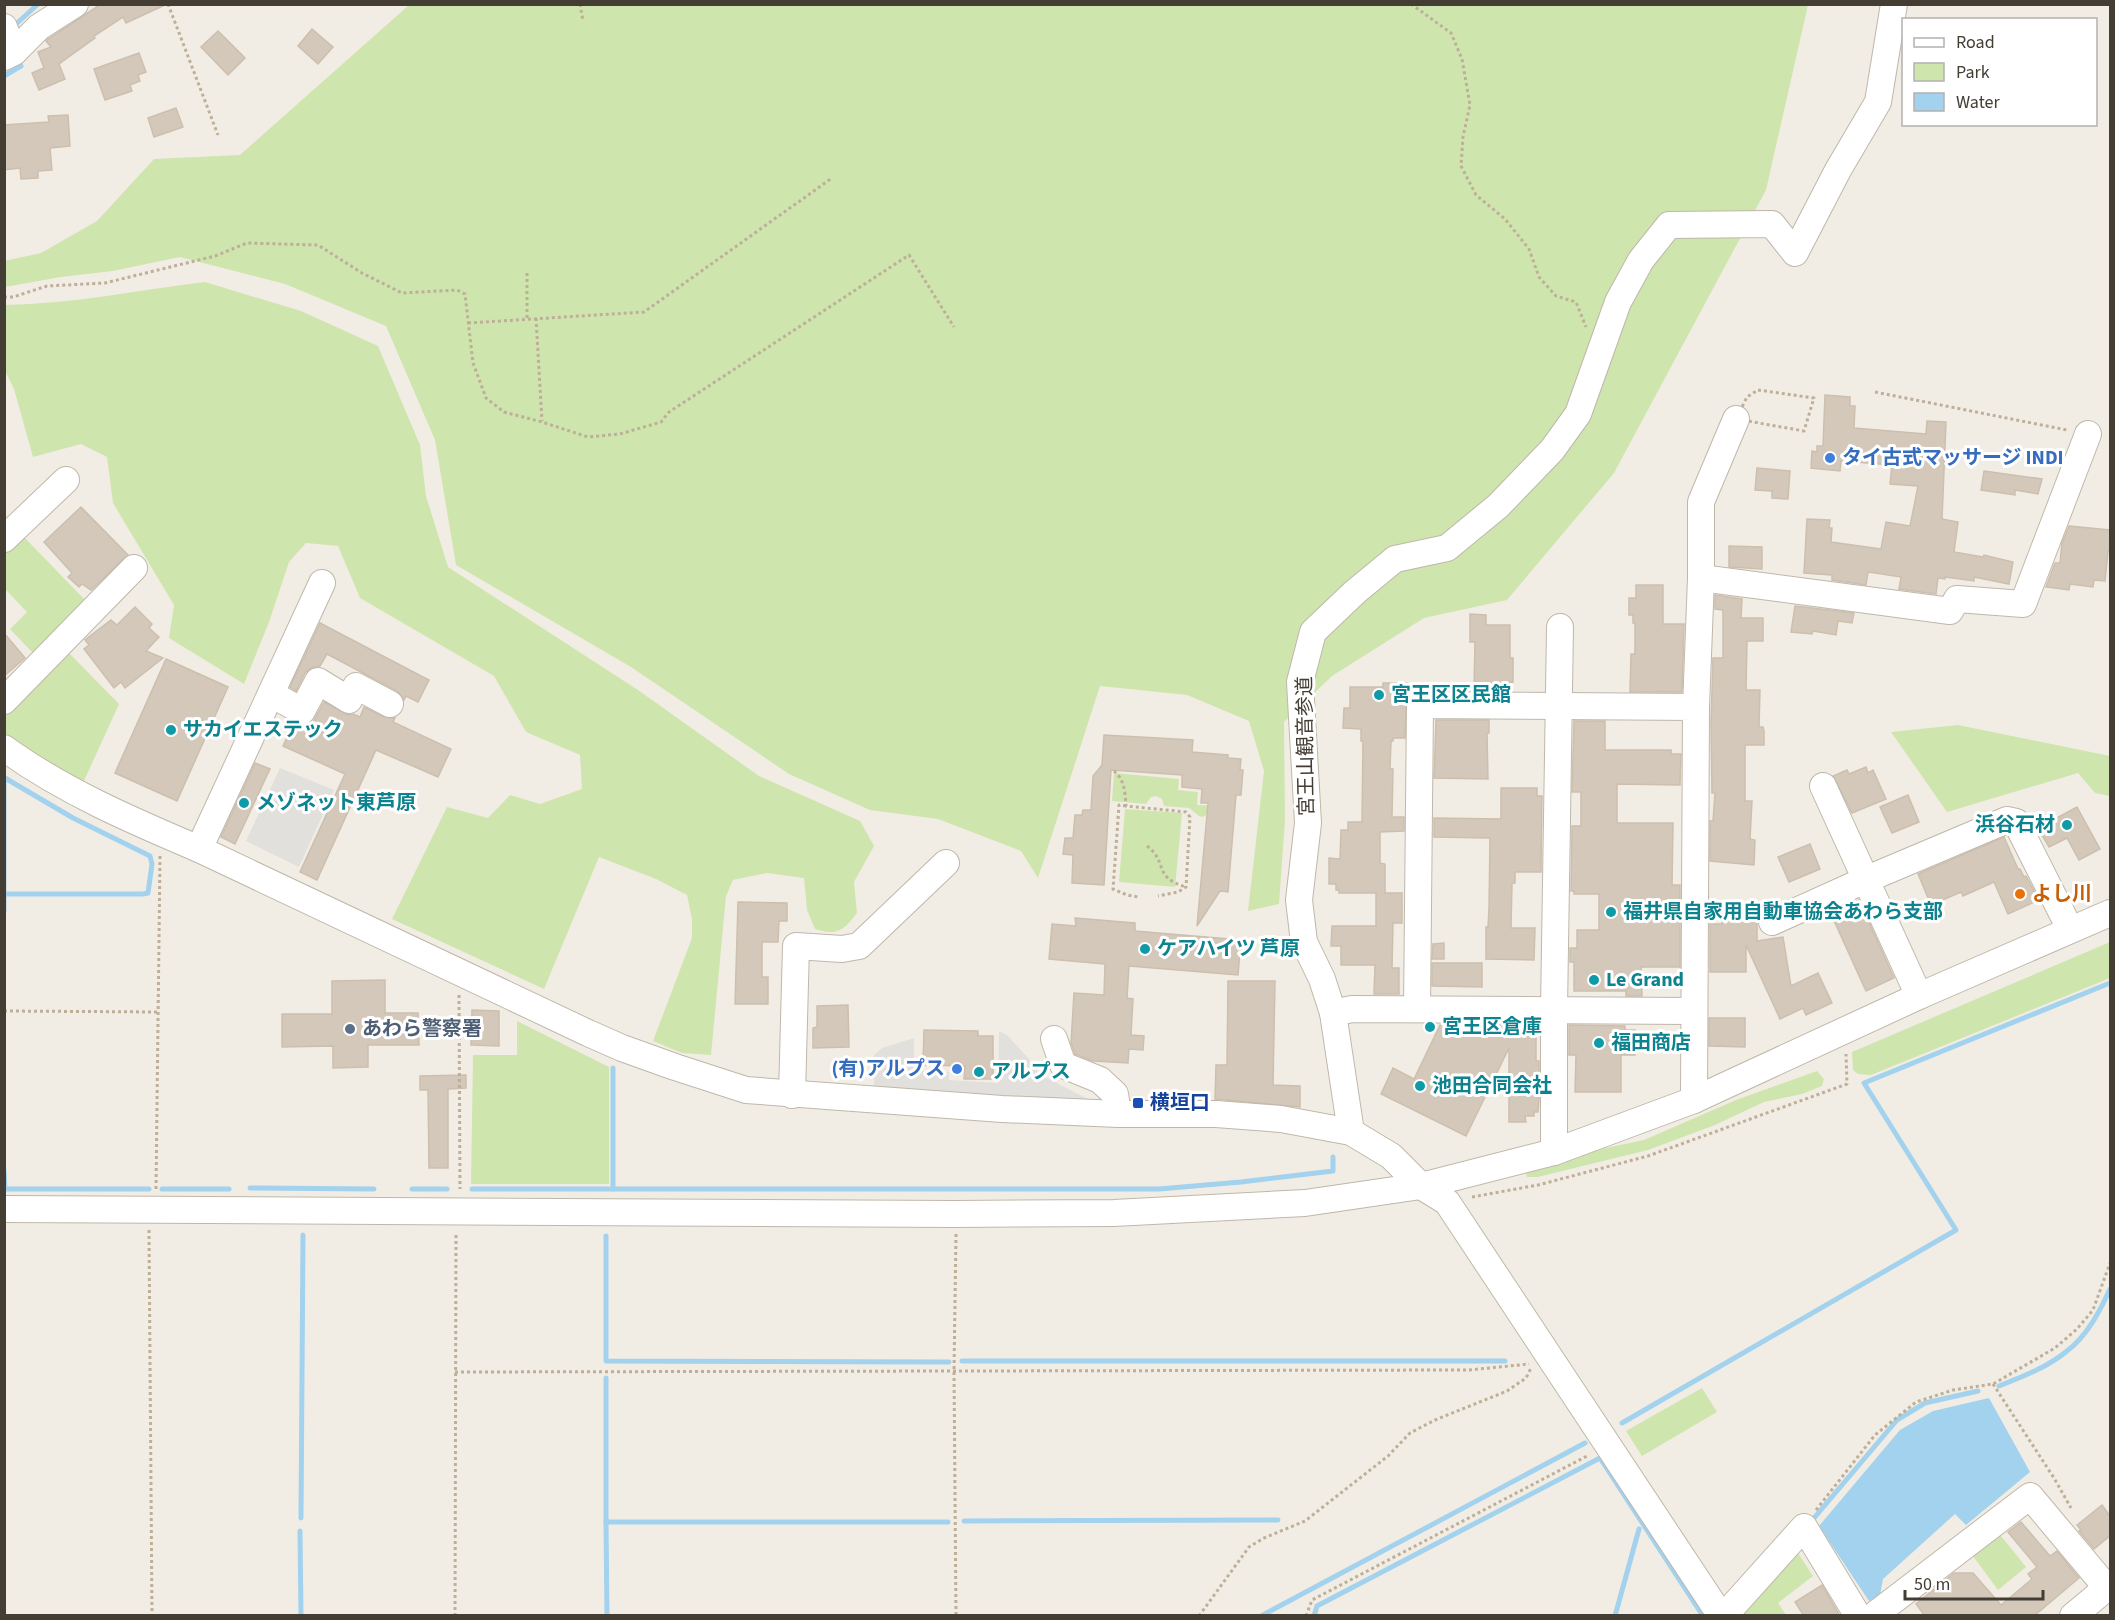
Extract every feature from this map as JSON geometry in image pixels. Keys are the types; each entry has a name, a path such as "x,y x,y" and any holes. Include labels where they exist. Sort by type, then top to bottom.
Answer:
{"street":[{"path":"9,55 39,27 75,4"},
{"name":"宮王山観音参道","path":"1352,1132 1332,1013 1322,978 1304,942 1299,900 1308,823 1300,682 1313,632 1355,591 1395,559 1447,548 1498,506 1552,450 1578,414 1618,302 1641,260 1669,225 1772,224 1795,253 1838,170 1878,102 1894,4"},
{"path":"4,27 9,55"},
{"path":"1694,1100 1696,707 1701,578 1701,502 1736,419"},
{"path":"1701,578 1950,611 1957,599 2023,604 2088,434"},
{"path":"4,539 66,480"},
{"path":"4,701 134,568"},
{"path":"200,849 322,583"},
{"path":"1554,1152 1560,627"},
{"path":"271,694 303,711 318,681 349,700 356,686 390,704"},
{"path":"1417,1009 1420,705 1696,707"},
{"path":"4,748 60,783 164,834 622,1048 746,1090 1002,1109 1119,1114 1216,1114 1281,1119 1352,1132 1391,1156 1421,1186 1446,1202 1540,1358 1607,1445 1723,1616 1804,1527 1858,1616"},
{"path":"1823,786 1919,996"},
{"path":"1772,922 2007,820 2016,822 2070,929"},
{"path":"792,1095 796,946 842,949 859,946 946,863"},
{"path":"4,1209 955,1214 1114,1213 1305,1203 1421,1186 1554,1152 1694,1100 1919,996 2110,913"},
{"path":"1332,1013 1352,1009 1693,1011"},
{"path":"1054,1040 1063,1065 1100,1080 1115,1094 1119,1114"},
{"path":"1874,1616 2030,1496 2109,1586 2073,1616"}],"path":[{"path":"168,4 218,135"},
{"path":"580,4 583,21"},
{"path":"1412,4 1450,33 1462,59 1470,105 1463,137 1461,166 1476,195 1505,219 1529,249 1539,277 1556,296 1576,302 1597,357"},
{"path":"468,323 644,312 832,178"},
{"path":"4,297 13,297 46,286 105,283 215,256 247,243 318,244 362,273 402,293 457,290 465,294 473,363 486,398 504,412 588,437 620,434 661,422 669,412 909,255 954,327"},
{"path":"527,273 528,319"},
{"path":"536,318 542,422"},
{"path":"1758,390 1815,398 1804,431 1736,419 1747,397 1758,390"},
{"path":"1875,392 2088,434"},
{"path":"1114,771 1123,782 1126,806"},
{"path":"1138,897 1113,889 1119,805 1186,812 1190,817 1186,887"},
{"path":"152,1616 153,1210 160,847 164,834"},
{"path":"1147,846 1155,852 1166,878 1186,887"},
{"path":"1158,896 1178,892 1186,887"},
{"path":"455,1616 459,970"},
{"path":"4,1011 158,1012"},
{"path":"1446,1202 1538,1185 1648,1156 1847,1084 1844,1032"},
{"path":"955,1214 956,1616"},
{"path":"1804,1527 1875,1436 1916,1402 1953,1390 1993,1384 2055,1348 2077,1329 2093,1310 2110,1263"},
{"path":"455,1372 1469,1370 1540,1358"},
{"path":"1199,1616 1250,1548 1264,1538 1305,1521 1388,1456 1410,1433 1435,1420 1507,1391 1526,1378 1540,1358"},
{"path":"1993,1384 2072,1508"},
{"path":"1306,1616 1312,1600 1607,1445"}],"green space":[{"path":"409,5 1808,5 1766,190 1614,473 1507,600 1424,618 1332,676 1284,722 1285,820 1279,904 1248,911 1264,771 1249,721 1187,695 1100,686 1038,878 1021,851 938,819 870,810 789,774 631,667 456,565 435,440 386,326 285,284 180,257 113,271 5,287 4,261 41,253 97,221 154,159 240,155"},
{"path":"205,282 301,311 378,346 420,445 426,496 448,567 638,690 759,776 860,821 874,846 854,882 857,913 848,924 839,930 829,932 815,929 807,910 804,878 767,873 733,880 726,896 711,1055 682,1053 653,1041 692,938 692,919 687,895 656,879 599,857 544,989 392,919 447,807 488,818 510,795 540,804 582,789 580,755 526,732 494,676 360,598 338,546 306,543 289,562 269,622 244,684 169,638 174,605 113,503 107,457 81,444 33,457 14,389 5,371 5,305 80,299"},
{"path":"22,535 86,601 33,653 10,629 27,612 5,589 5,553"},
{"path":"69,653 119,704 83,783 25,751 5,734 5,714"},
{"path":"1958,725 2110,756 2110,796 2095,793 2078,773 1947,812 1891,732"},
{"path":"1114,773 1179,779 1178,790 1198,792 1197,805 1219,806 1203,817 1189,808 1164,806 1162,799 1156,796 1151,797 1146,804 1112,801"},
{"path":"1125,809 1182,813 1175,887 1119,882"},
{"path":"2110,942 2110,978 1871,1075 1858,1074 1853,1070 1852,1052"},
{"path":"517,1021 609,1067 609,1184 471,1184 473,1055 517,1055"},
{"path":"1817,1071 1824,1079 1822,1086 1802,1094 1764,1102 1715,1125 1648,1150 1538,1177 1527,1177 1526,1173 1536,1168 1601,1149 1644,1140 1736,1100"},
{"path":"1702,1388 1717,1412 1642,1456 1626,1431"},
{"path":"1997,1531 2026,1567 1998,1590 1970,1552"},
{"path":"1794,1547 1813,1576 1778,1603 1786,1615 1736,1615"}],"shaded area":[{"path":"280,768 334,790 299,867 246,841"},
{"path":"999,1031 1007,1035 1030,1060 1039,1074 1090,1100 1089,1104 874,1090 874,1055 882,1048 914,1038 914,1071 949,1072 949,1080 998,1083"}],"water":[{"path":"1989,1398 2030,1472 1966,1525 1955,1514 1883,1579 1880,1595 1869,1601 1819,1526 1900,1430 1933,1411"}],"building":[{"path":"101,4 167,4 126,23 123,17 94,36 95,38 59,64 65,79 39,90 32,73 44,68 38,52 51,47 46,41 48,39"},
{"path":"312,29 333,47 318,64 298,46"},
{"path":"218,31 245,58 228,75 201,47"},
{"path":"139,53 146,72 138,75 140,81 130,85 132,91 105,100 94,69"},
{"path":"176,108 183,127 154,137 148,118"},
{"path":"68,115 70,146 50,148 52,170 38,171 38,178 21,179 20,168 4,170 4,125 49,122 48,116"},
{"path":"1825,395 1850,397 1850,406 1855,406 1854,428 1926,434 1927,421 1946,422 1942,519 1958,522 1954,552 1983,557 1984,555 2013,562 2009,584 1974,577 1974,581 1945,577 1945,579 1938,578 1936,594 1899,589 1901,577 1868,572 1866,585 1832,580 1832,575 1804,573 1807,519 1830,520 1831,542 1881,549 1886,522 1910,526 1918,486 1890,484 1892,465 1841,461 1840,471 1811,468 1812,451 1817,452 1817,446 1823,446"},
{"path":"1757,468 1790,471 1788,499 1772,498 1772,491 1755,490"},
{"path":"1984,471 2042,479 2038,494 2015,490 2015,495 1981,490"},
{"path":"81,507 128,555 91,590 82,584 79,587 68,577 72,573 44,542"},
{"path":"2069,526 2110,530 2110,551 2108,551 2105,581 2094,580 2093,587 2070,584 2069,590 2046,587 2055,563 2060,563 2062,543"},
{"path":"1729,546 1762,547 1762,569 1729,567"},
{"path":"1636,585 1663,585 1663,624 1684,624 1682,692 1630,692 1631,654 1635,654 1635,623 1633,623 1633,615 1629,615 1629,598 1636,598"},
{"path":"1715,595 1742,599 1741,618 1763,618 1763,641 1747,641 1746,690 1760,690 1759,727 1763,727 1764,731 1764,745 1745,745 1745,801 1752,801 1750,839 1755,840 1754,865 1710,861 1710,821 1713,821 1715,793 1712,793 1713,658 1723,658 1723,610 1715,609"},
{"path":"1795,606 1854,613 1852,623 1838,621 1836,635 1813,631 1812,634 1791,632"},
{"path":"135,607 152,624 149,628 159,637 146,651 163,658 125,688 121,682 114,688 84,649 89,645 85,640 111,620 117,625"},
{"path":"1470,614 1486,615 1486,625 1510,625 1513,682 1494,685 1494,689 1474,690 1475,642 1470,642"},
{"path":"320,623 429,680 418,702 406,696 404,700 397,691 327,654 320,666 311,668 305,673 296,691 290,687"},
{"path":"4,633 25,658 4,676"},
{"name":"サカイエステック","path":"166,659 228,687 177,801 115,773"},
{"path":"1383,683 1407,683 1405,738 1393,738 1391,741 1390,769 1393,769 1392,817 1404,817 1404,831 1380,832 1380,863 1385,864 1385,893 1402,893 1402,923 1393,923 1392,968 1399,968 1399,994 1374,994 1375,965 1341,965 1341,946 1331,946 1332,926 1376,926 1376,893 1339,893 1339,890 1336,890 1336,884 1329,884 1329,858 1340,859 1341,830 1348,830 1348,822 1362,822 1363,741 1361,741 1361,729 1343,728 1344,708 1350,708 1350,687 1383,687"},
{"path":"324,702 348,715 353,714 360,717 364,707 384,717 395,718 393,722 451,749 438,777 376,750 317,880 300,872 345,774 283,746 293,723 309,729"},
{"path":"1436,720 1489,720 1488,779 1434,778"},
{"path":"1574,721 1605,721 1605,750 1671,750 1671,754 1681,754 1680,785 1617,784 1617,823 1673,823 1672,885 1680,885 1680,967 1641,967 1642,996 1626,996 1626,991 1574,991 1574,962 1570,962 1570,948 1577,948 1577,930 1599,930 1599,894 1574,894 1574,891 1571,891 1572,826 1581,826 1581,792 1572,792"},
{"path":"1104,735 1193,740 1192,752 1228,755 1228,758 1241,759 1240,770 1243,770 1241,795 1236,795 1228,892 1220,891 1197,926 1208,803 1201,803 1202,789 1182,787 1182,775 1111,770 1104,885 1072,883 1073,855 1063,854 1065,838 1073,838 1075,815 1082,815 1083,810 1091,810 1093,776 1102,765"},
{"name":"メゾネット東芦原","path":"255,763 270,769 235,844 221,837"},
{"path":"1866,767 1868,773 1873,770 1886,799 1852,813 1833,776 1847,770 1849,774"},
{"path":"1501,788 1537,788 1537,796 1542,796 1541,872 1515,872 1515,883 1512,883 1511,928 1535,928 1534,960 1486,959 1490,838 1434,837 1434,818 1501,819"},
{"path":"1908,795 1919,822 1892,833 1880,807"},
{"name":"浜谷石材","path":"2077,807 2100,849 2079,860 2067,838 2049,847 2038,828"},
{"path":"2004,837 2018,869 2024,877 2026,876 2039,900 2008,914 1994,882 1963,896 1961,892 1931,905 1918,874"},
{"path":"1810,844 1820,869 1789,882 1778,857"},
{"path":"1859,900 1894,978 1866,991 1830,912"},
{"path":"738,902 787,903 787,921 779,921 778,942 762,942 762,977 768,977 768,1004 735,1004"},
{"path":"1722,908 1757,908 1757,941 1783,937 1791,986 1818,973 1832,1003 1806,1015 1803,1008 1780,1019 1746,945 1746,972 1710,972 1710,924 1722,924"},
{"path":"1075,918 1135,923 1135,931 1241,940 1238,975 1129,966 1127,998 1133,999 1131,1035 1144,1036 1143,1050 1129,1049 1128,1063 1093,1061 1075,1054 1071,1043 1074,993 1104,995 1105,964 1049,959 1052,924 1076,926"},
{"path":"1444,943 1444,959 1432,959 1433,944"},
{"path":"1432,963 1482,963 1482,987 1432,986"},
{"name":"あわら警察署","path":"385,980 385,1013 418,1013 419,1045 368,1045 368,1067 333,1068 333,1046 282,1047 282,1014 332,1014 332,981"},
{"path":"1228,981 1275,981 1273,1085 1300,1086 1300,1107 1215,1099 1216,1065 1227,1065"},
{"path":"848,1005 849,1047 813,1048 813,1028 817,1027 817,1006"},
{"path":"472,1010 499,1011 499,1046 471,1045"},
{"path":"1709,1018 1745,1018 1745,1047 1709,1046"},
{"path":"1440,1025 1536,1025 1536,1061 1539,1061 1538,1112 1534,1112 1534,1116 1525,1116 1526,1122 1509,1122 1509,1048 1466,1136 1381,1094 1393,1068 1414,1079"},
{"path":"1569,1025 1625,1026 1625,1030 1635,1030 1635,1055 1621,1055 1621,1092 1575,1092 1576,1055 1569,1055"},
{"path":"924,1030 978,1031 978,1036 993,1036 993,1079 964,1079 965,1066 923,1065"},
{"path":"466,1075 466,1088 448,1089 448,1168 429,1168 428,1090 420,1090 420,1076"},
{"path":"2102,1505 2110,1516 2110,1536 2094,1549 2079,1531 2081,1530 2077,1525"},
{"path":"2021,1522 2050,1556 2057,1551 2079,1578 2034,1616 1925,1616 1916,1604 1954,1573 1973,1573 2001,1605 2032,1579 2028,1574 2037,1567 2008,1532"},
{"path":"1822,1585 1840,1616 1804,1616 1795,1602"}],"waterway":[{"path":"15,25 38,4"},
{"path":"4,76 21,66"},
{"path":"4,777 4,911"},
{"path":"5,778 73,818 150,856 152,864 148,893 5,894"},
{"path":"1622,1423 1956,1230 1864,1083 2110,983"},
{"path":"613,1068 613,1189"},
{"path":"472,1189 1159,1189 1333,1171 1333,1157"},
{"path":"4,1170 5,1189"},
{"path":"250,1188 374,1189"},
{"path":"4,1189 149,1189"},
{"path":"162,1189 229,1189"},
{"path":"412,1189 447,1189"},
{"path":"301,1518 303,1235"},
{"path":"606,1236 606,1361 949,1362"},
{"path":"1999,1386 2043,1367 2074,1345 2092,1323 2110,1289"},
{"path":"962,1361 1505,1361"},
{"path":"606,1378 606,1522 948,1522"},
{"path":"1809,1524 1897,1420 1925,1403 1978,1391"},
{"path":"1261,1616 1585,1443"},
{"path":"1314,1616 1317,1606 1600,1458 1703,1616"},
{"path":"964,1521 1278,1520"},
{"path":"606,1522 607,1616"},
{"path":"1615,1616 1639,1529"},
{"path":"300,1531 301,1616"}],"place":[{"name":"タイ古式マッサージ INDI","path":"1830,458"},
{"name":"宮王区区民館","path":"1379,695"},
{"name":"サカイエステック","path":"171,730"},
{"name":"メゾネット東芦原","path":"244,803"},
{"name":"浜谷石材","path":"2067,825"},
{"name":"よし川","path":"2020,894"},
{"name":"福井県自家用自動車協会あわら支部","path":"1611,912"},
{"name":"ケアハイツ 芦原","path":"1145,949"},
{"name":"Le Grand","path":"1594,980"},
{"name":"宮王区倉庫","path":"1430,1027"},
{"name":"あわら警察署","path":"350,1029"},
{"name":"福田商店","path":"1599,1043"},
{"name":"(有)アルプス","path":"957,1069"},
{"name":"アルプス","path":"979,1072"},
{"name":"池田合同会社","path":"1420,1086"},
{"name":"横垣口","path":"1138,1103"}]}
